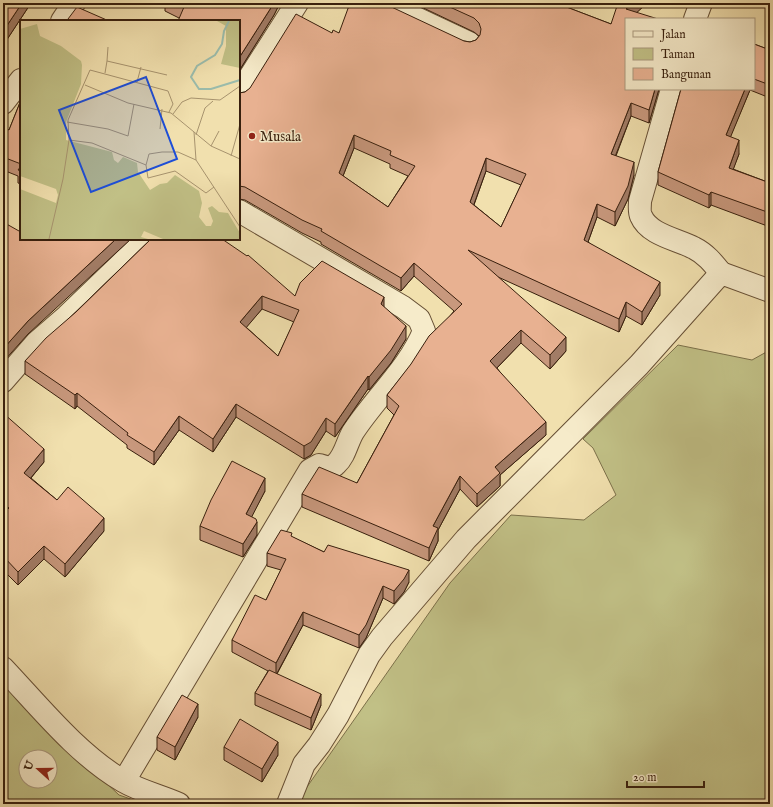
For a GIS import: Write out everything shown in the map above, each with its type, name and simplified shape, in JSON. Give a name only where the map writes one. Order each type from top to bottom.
[{"type":"street","points":[[63,20],[74,3]]},
{"type":"street","points":[[240,92],[297,3]]},
{"type":"street","points":[[384,3],[469,43]]},
{"type":"street","points":[[695,18],[702,3]]},
{"type":"street","points":[[3,103],[14,80]]},
{"type":"street","points":[[672,90],[640,201],[640,215],[646,224],[662,235],[694,248],[709,258],[721,273],[770,291]]},
{"type":"street","points":[[124,781],[310,470],[319,465],[327,467],[335,466],[340,460],[352,433],[370,406],[418,346],[424,331],[419,319],[403,307],[240,212]]},
{"type":"street","points":[[3,381],[37,342],[73,311],[146,240]]},
{"type":"street","points":[[288,804],[304,764],[323,739],[369,655],[382,637],[466,538],[639,365],[721,273]]},
{"type":"street","points":[[3,668],[79,747],[108,771],[124,781],[179,804]]},
{"type":"green space","points":[[678,345],[752,360],[770,350],[770,804],[295,804],[450,583],[511,515],[584,520],[616,495],[593,448],[583,439]]},
{"type":"green space","points":[[3,685],[119,795],[145,804],[3,804]]},
{"type":"building","points":[[3,3],[22,3],[6,27],[3,25]]},
{"type":"building","points":[[176,3],[274,3],[240,56],[240,20],[178,20],[184,7]]},
{"type":"building","points":[[350,3],[383,3],[464,41],[470,42],[476,40],[480,35],[481,29],[479,23],[474,18],[441,3],[556,3],[611,24],[618,3],[633,3],[626,9],[655,18],[625,18],[625,90],[655,90],[649,110],[631,103],[611,154],[634,162],[628,186],[615,212],[597,204],[584,240],[660,282],[642,312],[626,302],[619,319],[468,250],[566,337],[550,355],[521,330],[490,361],[546,422],[495,467],[500,473],[477,494],[460,476],[433,526],[438,528],[429,548],[302,494],[319,467],[357,483],[399,406],[387,395],[411,364],[429,336],[462,304],[414,263],[401,278],[321,231],[322,229],[302,220],[245,187],[240,186],[240,93],[245,92],[250,88],[296,14],[332,33],[333,30],[339,33]],"holes":[[[354,135],[391,151],[390,155],[415,166],[388,207],[339,173]],[[486,158],[526,174],[501,227],[470,202]]]},
{"type":"building","points":[[77,7],[107,20],[68,20]]},
{"type":"building","points":[[755,44],[770,50],[770,85],[755,79]]},
{"type":"building","points":[[681,90],[745,90],[726,135],[739,140],[729,168],[770,183],[770,213],[711,192],[709,195],[658,172]]},
{"type":"building","points":[[20,102],[20,164],[3,157],[3,127],[9,130]]},
{"type":"building","points":[[3,222],[19,231],[20,230],[20,240],[115,240],[28,321],[3,349]]},
{"type":"building","points":[[150,240],[223,240],[247,256],[248,255],[295,296],[300,283],[322,261],[384,297],[381,304],[406,326],[391,350],[369,377],[368,376],[335,424],[326,418],[311,442],[304,446],[236,404],[213,439],[179,416],[154,452],[127,435],[128,433],[77,393],[75,395],[25,361],[46,338],[76,312]],"holes":[[[262,296],[299,310],[278,356],[240,322]]]},
{"type":"building","points":[[3,413],[44,449],[24,473],[57,500],[68,487],[104,518],[65,564],[44,546],[18,572],[3,556],[3,514],[9,508],[3,503]]},
{"type":"building","points":[[232,461],[265,478],[246,514],[256,519],[257,522],[243,544],[200,526],[211,500]]},
{"type":"building","points":[[281,530],[292,533],[291,536],[324,552],[328,545],[409,570],[394,591],[383,586],[366,625],[359,635],[303,612],[276,663],[232,640],[255,595],[266,600],[286,559],[267,553]]},
{"type":"building","points":[[269,670],[321,694],[311,718],[255,693]]},
{"type":"building","points":[[182,695],[198,704],[175,747],[157,737]]},
{"type":"building","points":[[240,719],[278,742],[262,769],[224,747]]},
{"type":"place","name":"Musala","points":[[252,136]]}]
